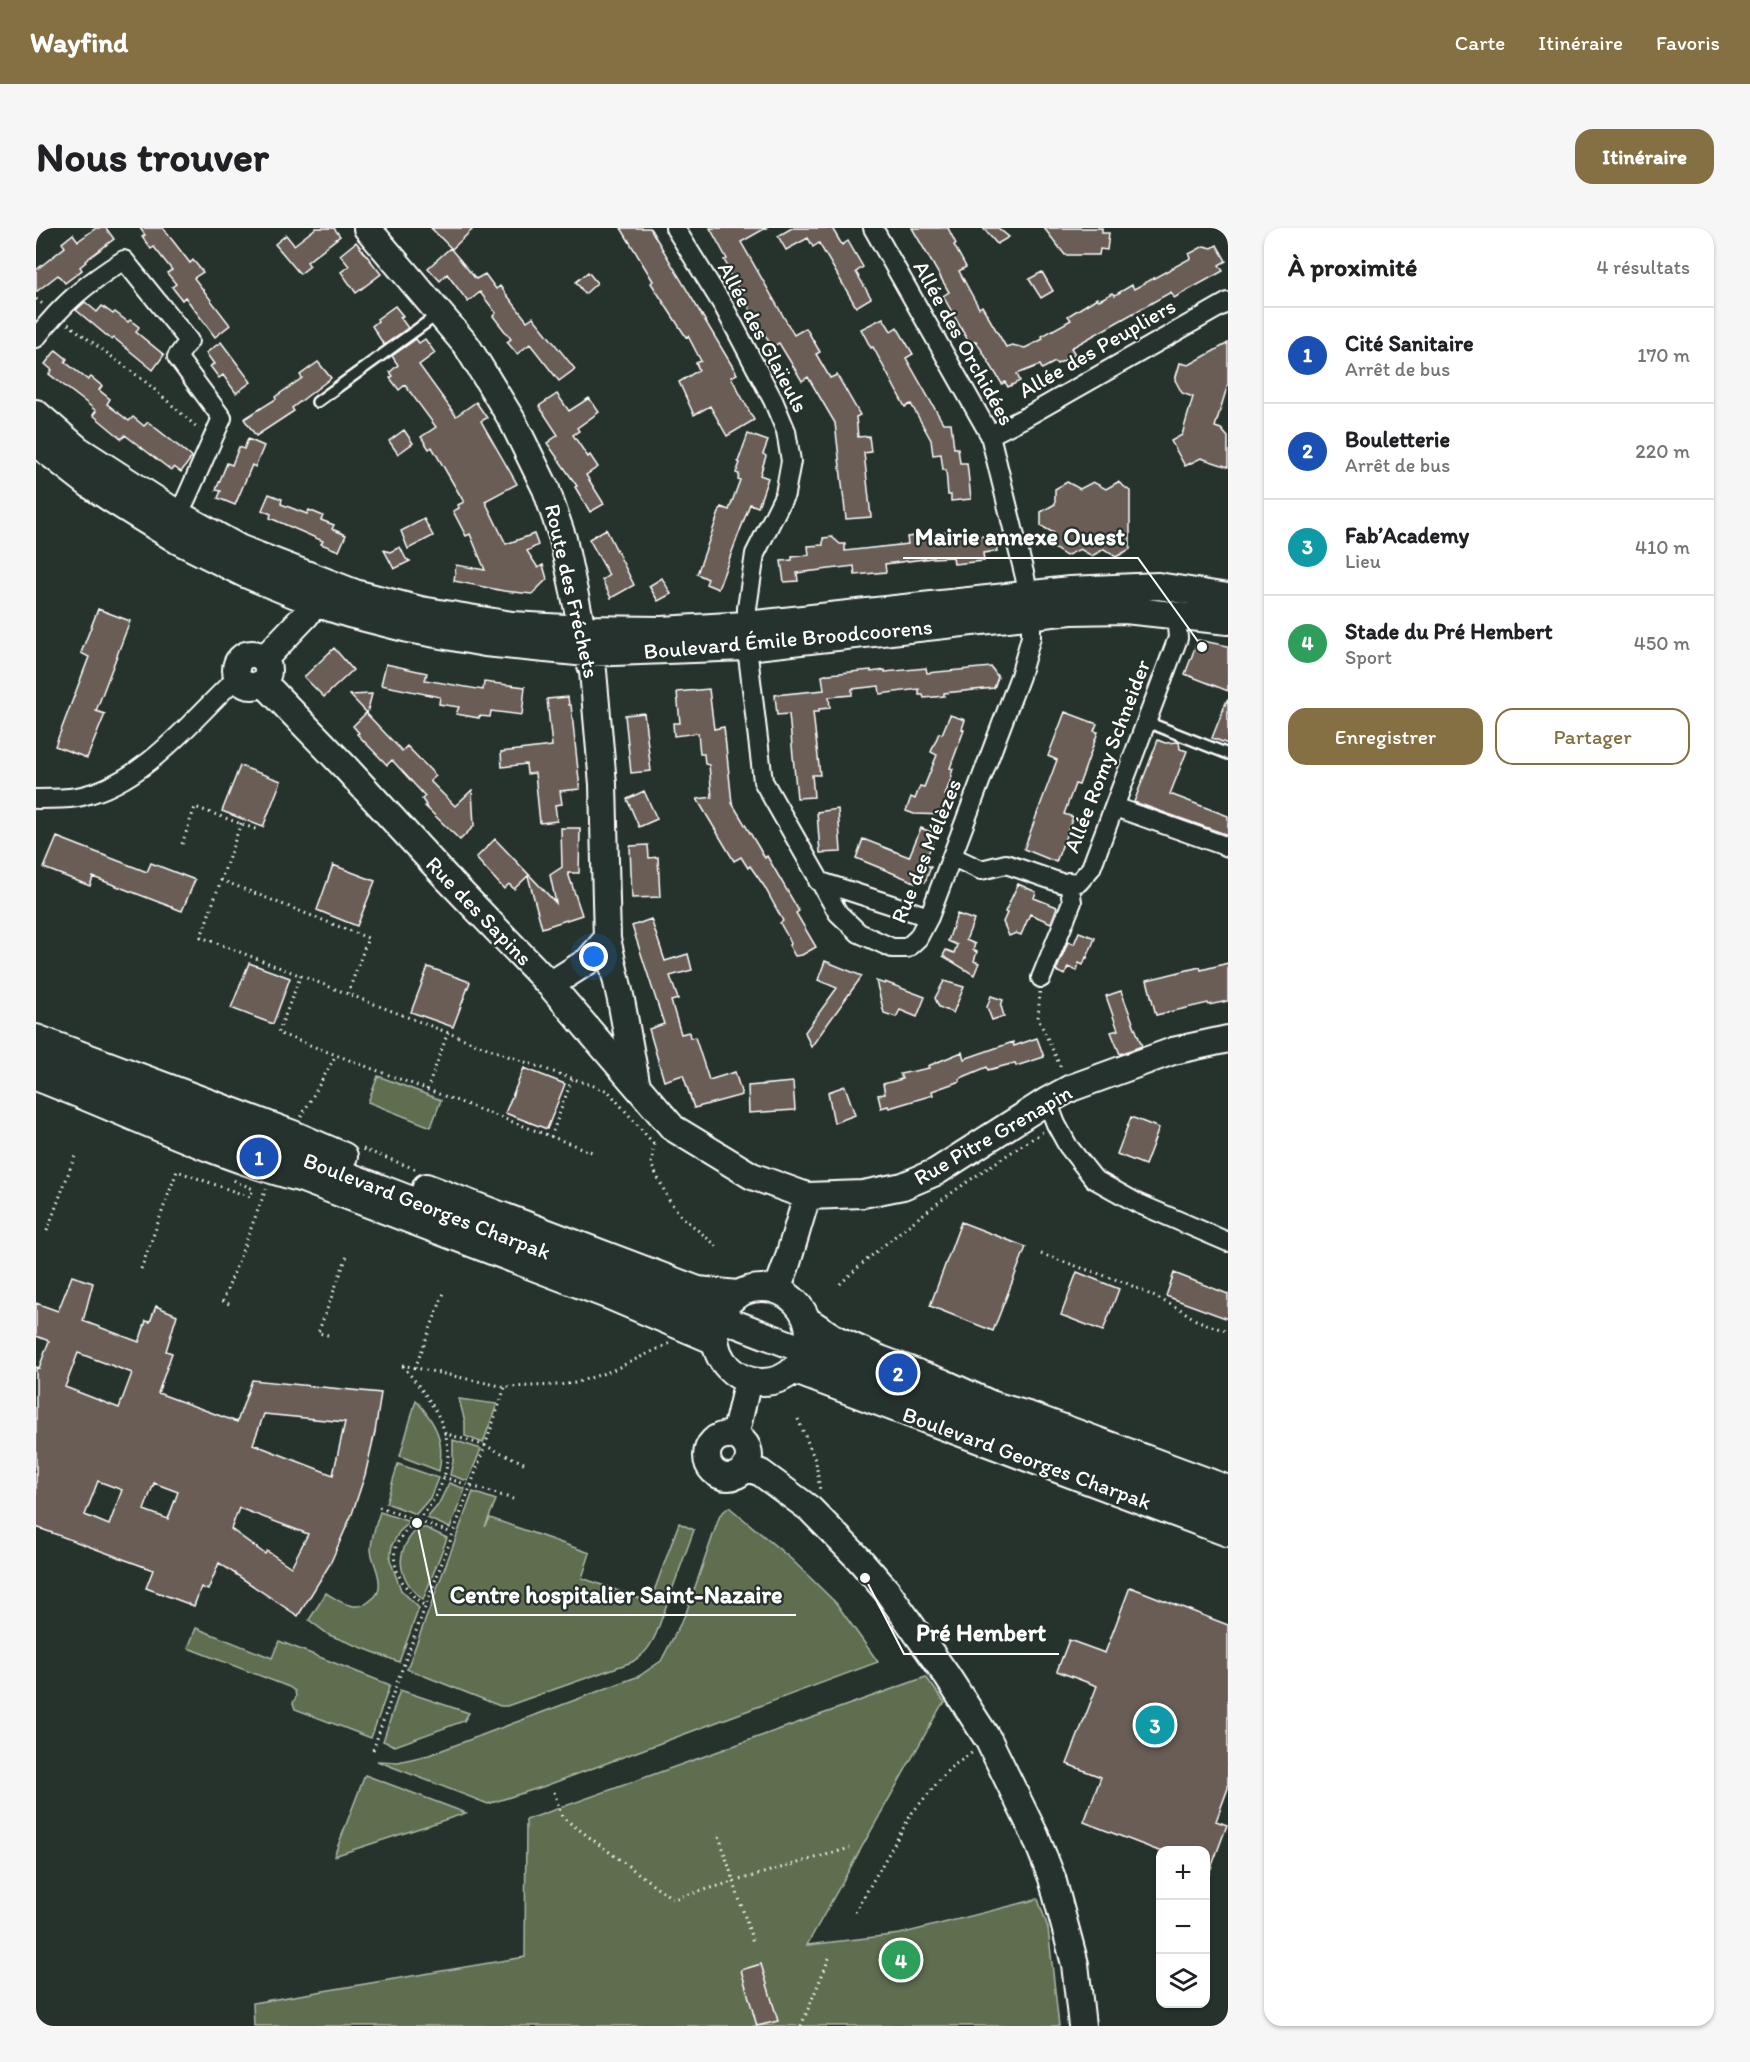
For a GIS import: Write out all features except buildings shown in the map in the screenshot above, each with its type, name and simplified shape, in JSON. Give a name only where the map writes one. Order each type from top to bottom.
[{"type":"street","name":"Route des Fréchets","points":[[367,228],[473,355],[512,420],[546,489],[564,539],[593,671],[603,784],[607,939],[621,1000],[636,1085]]},
{"type":"street","name":"Allée des Glaïeuls","points":[[675,228],[724,307],[786,431],[791,461],[785,494],[755,554],[747,605],[747,636]]},
{"type":"street","name":"Allée des Orchidées","points":[[873,228],[990,435],[1025,577],[1030,612]]},
{"type":"street","points":[[36,338],[55,314],[90,281],[124,260],[189,341],[177,357],[222,418],[178,514]]},
{"type":"street","name":"Allée des Peupliers","points":[[990,435],[1014,424],[1228,302]]},
{"type":"street","points":[[36,413],[79,450],[178,514],[317,592],[305,616],[255,673],[228,686],[155,757],[117,783],[83,796],[36,799]]},
{"type":"street","name":"Boulevard Émile Broodcoorens","points":[[36,442],[90,485],[177,540],[245,574],[317,592],[349,614],[419,631],[485,643],[585,641],[629,653],[978,600],[1030,612]]},
{"type":"street","name":"Boulevard Émile Broodcoorens","points":[[747,636],[1030,612],[1125,610],[1228,597]]},
{"type":"street","name":"Boulevard Émile Broodcoorens","points":[[1178,602],[1228,621]]},
{"type":"street","name":"Allée Romy Schneider","points":[[953,857],[981,870],[1006,864],[1061,883],[1079,882],[1091,868],[1178,638],[1178,602]]},
{"type":"street","name":"Rue des Mélèzes","points":[[747,636],[763,781],[837,913],[859,933],[892,948],[907,948],[918,938],[929,917],[1020,676],[1031,637],[1030,612]]},
{"type":"street","name":"Rue des Sapins","points":[[255,673],[550,985],[673,1128],[687,1138]]},
{"type":"street","points":[[1115,807],[1228,847]]},
{"type":"street","points":[[818,881],[929,917]]},
{"type":"street","points":[[1041,978],[1072,902],[1069,882]]},
{"type":"street","points":[[550,985],[588,961],[607,939]]},
{"type":"street","points":[[606,1050],[627,1035]]},
{"type":"street","name":"Boulevard Georges Charpak","points":[[36,1038],[698,1290],[737,1294],[763,1287],[777,1290],[790,1297],[800,1307],[807,1320],[836,1339],[880,1359],[944,1383],[993,1405],[1031,1416],[1228,1489]]},
{"type":"street","name":"Rue Pitre Grenapin","points":[[687,1138],[752,1176],[807,1196],[863,1194],[903,1186],[936,1172],[1051,1113],[1071,1088],[1173,1051],[1228,1039]]},
{"type":"street","name":"Boulevard Georges Charpak","points":[[36,1058],[716,1329]]},
{"type":"street","name":"Boulevard Georges Charpak","points":[[36,1077],[188,1139],[278,1173],[303,1179],[607,1294],[805,1359],[1228,1533]]},
{"type":"street","points":[[1051,1113],[1068,1146],[1094,1179],[1137,1203],[1228,1242]]},
{"type":"street","points":[[777,1290],[807,1196]]},
{"type":"street","points":[[737,1294],[725,1304],[716,1329],[719,1354],[736,1374],[748,1380],[764,1382],[779,1378],[805,1359],[809,1334],[807,1320]]},
{"type":"street","points":[[805,1359],[1228,1512]]},
{"type":"street","points":[[735,1436],[748,1380]]},
{"type":"street","points":[[721,1436],[735,1436],[741,1438],[748,1449],[749,1461],[746,1467],[742,1472],[729,1477],[716,1473],[709,1463],[708,1451],[715,1439],[721,1436]]},
{"type":"street","points":[[746,1467],[816,1503],[887,1591],[947,1676],[989,1741],[1035,1835],[1052,1878],[1075,1964],[1082,2026]]},
{"type":"lane","points":[[317,402],[439,313]]},
{"type":"lane","points":[[1147,722],[1228,754]]},
{"type":"path","points":[[36,299],[147,383],[212,441]]},
{"type":"path","points":[[182,844],[195,807],[258,830]]},
{"type":"path","points":[[241,823],[201,937],[608,1091],[654,1144],[651,1164],[669,1200],[681,1216],[719,1248]]},
{"type":"path","points":[[220,880],[368,938],[348,993]]},
{"type":"path","points":[[301,975],[278,1033],[591,1152]]},
{"type":"path","points":[[1041,978],[1038,1018],[1071,1088]]},
{"type":"path","points":[[427,1089],[448,1032]]},
{"type":"path","points":[[297,1124],[336,1055]]},
{"type":"path","points":[[551,1137],[573,1078]]},
{"type":"path","points":[[840,1284],[879,1247],[990,1165],[1051,1113]]},
{"type":"path","points":[[654,1144],[687,1138]]},
{"type":"path","points":[[363,1149],[418,1170]]},
{"type":"path","points":[[47,1231],[76,1153]]},
{"type":"path","points":[[141,1269],[179,1164]]},
{"type":"path","points":[[177,1171],[250,1197],[253,1189],[222,1175]]},
{"type":"path","points":[[229,1304],[223,1302],[265,1190]]},
{"type":"path","points":[[1041,1254],[1126,1283],[1180,1309],[1196,1320],[1228,1332]]},
{"type":"path","points":[[328,1335],[318,1333],[347,1256]]},
{"type":"path","points":[[414,1368],[444,1293]]},
{"type":"path","points":[[425,1606],[413,1598],[405,1587],[397,1571],[394,1554],[399,1540],[434,1500],[443,1477],[448,1450],[436,1411],[402,1365],[506,1387],[575,1383],[632,1363],[676,1340]]},
{"type":"path","points":[[373,1749],[506,1387]]},
{"type":"path","points":[[798,1419],[816,1462],[816,1503]]},
{"type":"path","points":[[444,1433],[486,1446],[526,1464]]},
{"type":"path","points":[[443,1477],[513,1499]]},
{"type":"path","points":[[379,1508],[452,1533]]},
{"type":"path","points":[[855,1912],[912,1813],[950,1768],[989,1741]]},
{"type":"path","points":[[554,1792],[562,1817],[673,1899],[850,1848]]},
{"type":"path","points":[[719,1836],[753,1942]]},
{"type":"path","points":[[801,2026],[830,1956]]},
{"type":"green space","points":[[378,1076],[441,1100],[431,1127],[368,1102]]},
{"type":"green space","points":[[459,1399],[497,1404],[483,1443],[465,1436],[465,1422]]},
{"type":"green space","points":[[416,1400],[434,1425],[440,1441],[439,1471],[400,1456]]},
{"type":"green space","points":[[453,1440],[481,1449],[468,1481],[450,1475]]},
{"type":"green space","points":[[398,1464],[438,1478],[430,1498],[416,1514],[386,1503]]},
{"type":"green space","points":[[449,1483],[465,1489],[450,1528],[427,1518],[438,1505]]},
{"type":"green space","points":[[473,1492],[496,1500],[485,1527],[490,1518],[590,1553],[582,1578],[650,1602],[679,1523],[694,1530],[656,1634],[644,1653],[632,1662],[507,1706],[500,1706],[407,1669]]},
{"type":"green space","points":[[729,1507],[791,1559],[836,1603],[878,1662],[545,1786],[488,1804],[377,1761],[398,1762],[429,1755],[639,1676],[661,1661],[686,1613],[720,1515]]},
{"type":"green space","points":[[380,1512],[410,1522],[399,1532],[392,1545],[390,1560],[401,1590],[419,1608],[399,1662],[329,1635],[309,1620],[326,1593],[343,1603],[355,1606],[361,1606],[376,1595],[379,1582],[371,1545]]},
{"type":"green space","points":[[418,1528],[426,1528],[447,1538],[423,1600],[408,1583],[401,1565],[405,1547]]},
{"type":"green space","points":[[196,1628],[272,1658],[279,1641],[390,1685],[371,1738],[295,1709],[293,1703],[296,1697],[295,1691],[289,1687],[188,1648]]},
{"type":"green space","points":[[926,1677],[945,1703],[941,1706],[807,1945],[900,1934],[1038,1899],[1048,1928],[1059,2026],[254,2026],[253,2003],[525,1957],[526,1820]]},
{"type":"green space","points":[[400,1690],[469,1713],[464,1721],[395,1746],[383,1741]]},
{"type":"green space","points":[[365,1775],[466,1813],[334,1856]]},
{"type":"place","name":"Mairie annexe Ouest","points":[[1202,647]]},
{"type":"place","name":"Cité Sanitaire","points":[[259,1157]]},
{"type":"place","name":"Bouletterie","points":[[898,1373]]},
{"type":"place","name":"Centre hospitalier Saint-Nazaire","points":[[417,1523]]},
{"type":"place","name":"Pré Hembert","points":[[865,1578]]},
{"type":"place","name":"Fab’Academy","points":[[1155,1725]]},
{"type":"place","name":"Stade du Pré Hembert","points":[[901,1960]]}]
